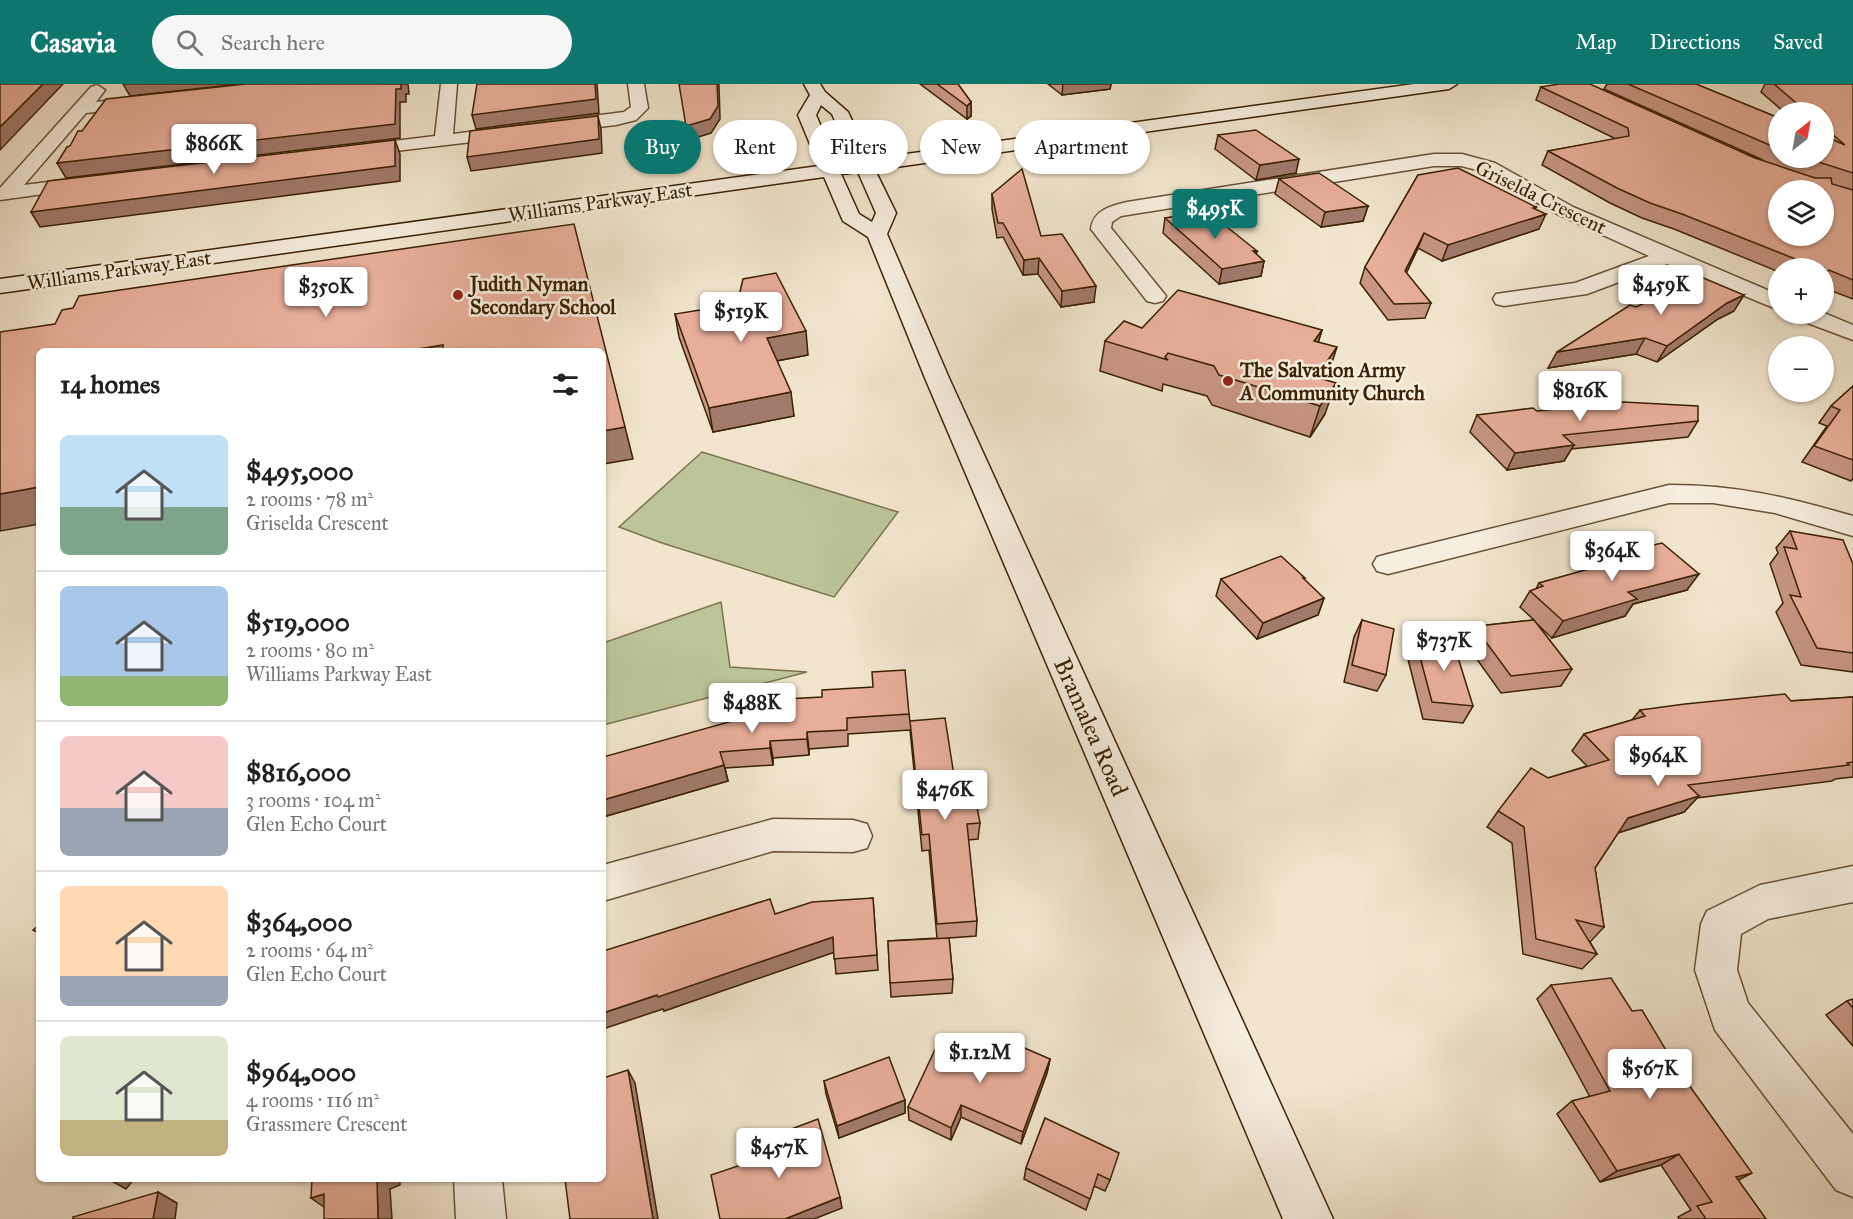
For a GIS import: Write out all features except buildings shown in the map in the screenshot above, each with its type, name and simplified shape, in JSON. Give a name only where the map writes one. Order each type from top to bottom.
[{"type":"main road","points":[[3,193],[83,108],[102,84]]},
{"type":"main road","points":[[444,140],[449,84]]},
{"type":"main road","points":[[338,153],[616,120],[630,116],[640,108],[636,84]]},
{"type":"main road","name":"Williams Parkway East","points":[[908,151],[1356,84]]},
{"type":"main road","name":"Williams Parkway East","points":[[908,152],[1449,84]]},
{"type":"main road","points":[[810,120],[807,114],[815,90],[839,112],[843,120]]},
{"type":"main road","points":[[83,108],[165,99]]},
{"type":"main road","name":"Griselda Crescent","points":[[1155,296],[1101,229],[1104,218],[1118,211],[1139,206],[1434,160],[1462,160],[1488,167],[1566,211],[1768,298]]},
{"type":"main road","name":"Williams Parkway East","points":[[0,269],[809,165]]},
{"type":"main road","name":"Williams Parkway East","points":[[0,286],[809,166]]},
{"type":"main road","points":[[832,174],[850,217],[876,234],[886,213],[868,174]]},
{"type":"main road","points":[[3,193],[101,181]]},
{"type":"main road","name":"Bramalea Road","points":[[876,234],[937,378],[1308,1219]]},
{"type":"main road","points":[[1504,299],[1579,289],[1668,257]]},
{"type":"main road","points":[[1831,324],[1853,333]]},
{"type":"main road","points":[[1388,564],[1669,494],[1713,494],[1778,504],[1853,526]]},
{"type":"main road","points":[[606,882],[773,835],[852,836]]},
{"type":"main road","points":[[1853,884],[1760,903],[1722,924],[1716,970],[1730,1015],[1853,1173]]},
{"type":"main road","points":[[478,1182],[481,1219]]},
{"type":"green space","points":[[702,452],[898,512],[834,597],[662,543],[619,527]]},
{"type":"green space","points":[[721,602],[730,667],[807,672],[606,724],[606,642]]},
{"type":"place","name":"Judith Nyman Secondary School","points":[[458,295]]},
{"type":"place","name":"The Salvation Army A Community Church","points":[[1228,381]]}]
